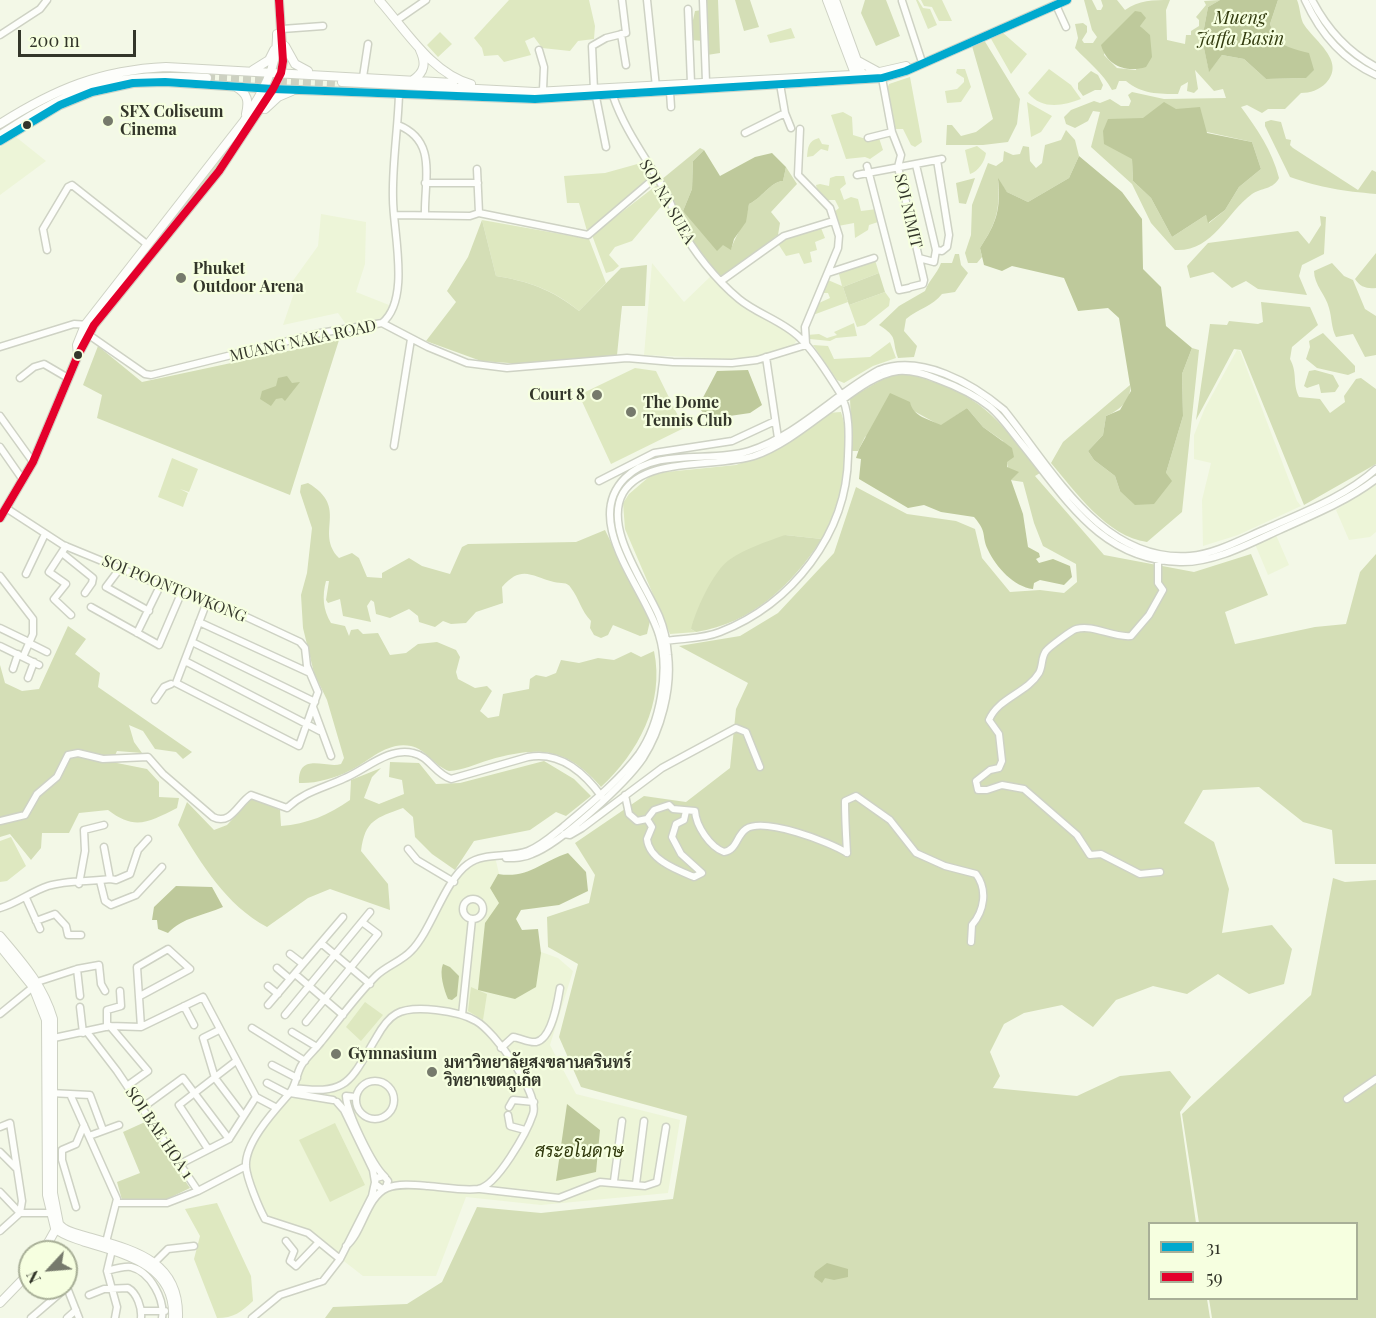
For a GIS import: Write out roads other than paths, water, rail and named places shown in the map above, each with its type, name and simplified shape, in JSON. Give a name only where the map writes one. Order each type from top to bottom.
[{"type":"main road","points":[[254,116],[280,42],[282,29],[278,0]]},
{"type":"main road","points":[[0,518],[33,462],[78,355],[94,326],[206,188],[273,89],[281,73],[278,0]]},
{"type":"main road","points":[[379,0],[419,48],[458,81],[471,84]]},
{"type":"main road","points":[[827,0],[849,56],[860,77]]},
{"type":"main road","points":[[835,0],[858,61],[860,77]]},
{"type":"main road","points":[[881,76],[1055,2],[1067,0]]},
{"type":"main road","points":[[595,93],[613,96],[881,76],[906,71],[1055,2]]},
{"type":"main road","points":[[252,71],[269,60],[280,42]]},
{"type":"main road","points":[[280,42],[295,64],[316,74]]},
{"type":"main road","points":[[413,80],[420,75],[424,66],[419,48]]},
{"type":"main road","points":[[831,76],[841,71],[849,56]]},
{"type":"main road","points":[[858,61],[881,76]]},
{"type":"main road","points":[[0,124],[75,84],[128,69],[166,67],[209,76],[222,85],[237,87],[248,100],[244,121]]},
{"type":"main road","points":[[0,141],[44,114],[92,92],[133,83],[252,71],[471,84],[548,93]]},
{"type":"main road","points":[[0,130],[43,104],[80,86],[103,79],[127,74],[209,76]]},
{"type":"main road","points":[[326,75],[320,76],[318,82],[321,89],[327,90]]},
{"type":"main road","points":[[0,135],[53,102],[94,86],[147,76],[209,76]]},
{"type":"main road","points":[[222,85],[399,94],[595,93],[706,82],[831,76],[860,77]]},
{"type":"main road","points":[[342,84],[548,93]]},
{"type":"main road","points":[[78,355],[77,345],[85,325],[244,121],[278,97],[302,89]]},
{"type":"main road","points":[[0,936],[35,984],[51,1039],[47,1195],[51,1213],[59,1228],[151,1266],[166,1286],[175,1316]]},
{"type":"main road","points":[[0,946],[35,984]]},
{"type":"main road","points":[[50,1093],[53,1193],[59,1228],[51,1240]]},
{"type":"main road","points":[[59,1228],[106,1242],[155,1262],[173,1287],[175,1316]]},
{"type":"main road","points":[[0,1303],[18,1284]]},
{"type":"street","points":[[0,35],[40,9],[47,0]]},
{"type":"street","points":[[397,20],[426,0]]},
{"type":"street","points":[[606,147],[595,93],[592,46],[606,38],[627,31],[622,0]]},
{"type":"street","points":[[647,0],[656,87]]},
{"type":"street","points":[[703,0],[706,82]]},
{"type":"street","points":[[1305,0],[1322,30],[1340,52],[1359,67],[1376,75]]},
{"type":"street","points":[[1312,0],[1337,38],[1355,55],[1376,67]]},
{"type":"street","points":[[902,1],[921,59]]},
{"type":"street","points":[[1055,2],[1066,27]]},
{"type":"street","points":[[688,9],[691,83]]},
{"type":"street","points":[[282,29],[323,26]]},
{"type":"street","points":[[621,34],[626,65]]},
{"type":"street","points":[[363,77],[368,44]]},
{"type":"street","points":[[539,50],[548,93]]},
{"type":"street","name":"SOI NIMIT","points":[[868,169],[899,290],[910,288],[924,282],[898,167],[901,155],[892,132],[881,76]]},
{"type":"street","points":[[780,84],[785,113],[791,128]]},
{"type":"street","points":[[670,92],[671,107]]},
{"type":"street","points":[[382,323],[390,317],[399,280],[393,201],[399,94]]},
{"type":"street","name":"SOI NA SUEA","points":[[613,96],[640,154],[656,177],[679,225],[696,251],[739,300],[800,337],[841,397]]},
{"type":"street","points":[[745,133],[785,113]]},
{"type":"street","points":[[398,125],[420,139],[427,156],[425,215]]},
{"type":"street","points":[[800,129],[798,175],[830,208],[839,236],[838,248],[805,327],[806,345]]},
{"type":"street","points":[[868,138],[892,132]]},
{"type":"street","points":[[857,175],[868,169],[916,165],[939,159],[949,235],[947,247],[942,251],[936,250]]},
{"type":"street","points":[[916,165],[936,250],[934,262],[919,258]]},
{"type":"street","points":[[477,169],[479,213]]},
{"type":"street","points":[[395,215],[470,216],[479,213],[588,235],[656,177]]},
{"type":"street","points":[[425,183],[478,183]]},
{"type":"street","points":[[47,250],[43,229],[68,187],[72,185],[148,245]]},
{"type":"street","points":[[721,281],[784,237],[833,221]]},
{"type":"street","points":[[828,273],[874,258]]},
{"type":"street","name":"MUANG NAKA ROAD","points":[[89,335],[145,374],[151,375],[320,333],[382,323],[411,339],[467,363],[507,368],[627,358],[732,363],[766,357],[806,345]]},
{"type":"street","points":[[0,347],[74,324],[94,326]]},
{"type":"street","points":[[394,446],[411,339]]},
{"type":"street","points":[[766,357],[778,438]]},
{"type":"street","points":[[20,378],[34,367],[44,364],[68,378]]},
{"type":"street","points":[[495,857],[515,858],[530,855],[564,834],[642,759],[660,721],[669,667],[661,620],[610,528],[610,504],[616,490],[634,471],[664,459],[727,456],[751,450],[778,438],[891,365],[909,364],[949,377],[979,392],[1004,410],[1069,494],[1097,522],[1127,543],[1159,554],[1192,556],[1214,553]]},
{"type":"street","points":[[861,384],[896,371],[910,371],[951,384],[978,399],[1000,417],[1092,529],[1130,551],[1158,560],[1199,561],[1324,510],[1376,479]]},
{"type":"street","points":[[340,1260],[308,1233],[265,1219],[246,1166],[254,1142],[275,1107],[290,1092],[305,1061],[378,974],[412,951],[454,882],[469,863],[528,851],[537,846],[602,796],[639,753],[647,739],[655,716],[664,664],[659,635],[653,618],[620,544],[616,519],[617,506],[622,495],[637,478],[668,467],[725,463],[757,455],[776,446],[841,397]]},
{"type":"street","points":[[666,641],[715,634],[750,618],[787,590],[817,555],[838,514],[847,484],[848,423],[841,397]]},
{"type":"street","points":[[0,416],[33,462]]},
{"type":"street","points":[[599,481],[654,453],[732,441],[775,420]]},
{"type":"street","points":[[0,447],[23,480]]},
{"type":"street","points":[[1223,550],[1302,513],[1359,482],[1376,469]]},
{"type":"street","points":[[1359,482],[1365,487]]},
{"type":"street","name":"SOI POONTOWKONG","points":[[6,508],[66,546],[161,584],[183,589],[208,599],[300,642],[305,648],[310,674],[318,689],[314,704]]},
{"type":"street","points":[[1092,529],[1097,522]]},
{"type":"street","points":[[26,574],[45,534]]},
{"type":"street","points":[[66,546],[49,572],[66,584],[54,599],[71,615]]},
{"type":"street","points":[[62,553],[93,578],[85,593]]},
{"type":"street","points":[[1158,560],[1158,583],[1163,590],[1149,615],[1131,636],[1122,637],[1089,628],[1070,631],[1046,650],[1040,672],[993,709],[989,720],[999,734],[1002,761],[999,768],[990,770],[976,781],[978,790],[987,790],[1002,785],[1024,789],[1077,835],[1090,855],[1101,855],[1140,874],[1160,872]]},
{"type":"street","points":[[121,567],[106,587],[149,611]]},
{"type":"street","points":[[0,576],[33,619],[33,634],[13,669]]},
{"type":"street","points":[[137,633],[161,584]]},
{"type":"street","points":[[91,607],[159,645],[183,589]]},
{"type":"street","points":[[208,599],[176,682],[299,746],[314,704]]},
{"type":"street","points":[[199,622],[310,674]]},
{"type":"street","points":[[0,628],[47,652]]},
{"type":"street","points":[[192,642],[314,704]]},
{"type":"street","points":[[0,646],[37,664],[28,678]]},
{"type":"street","points":[[185,661],[320,731]]},
{"type":"street","points":[[155,700],[165,686],[171,684]]},
{"type":"street","points":[[314,704],[320,731],[331,756]]},
{"type":"street","points":[[564,834],[570,835],[582,828],[662,768],[736,728],[746,732],[760,767]]},
{"type":"street","points":[[0,821],[25,815],[37,794],[57,777],[68,755],[78,753],[103,759],[148,757],[163,774],[213,817],[220,820],[228,818],[251,795],[287,808],[306,793],[345,778],[373,761],[406,752],[422,756],[440,775],[450,778],[528,757],[539,755],[554,757],[573,766],[602,796]]},
{"type":"street","points":[[625,795],[629,814],[637,821],[647,819],[654,810],[669,805],[673,809],[695,811],[699,828],[715,847],[724,852],[733,848],[744,831],[750,827],[770,826],[802,834],[847,853],[844,834],[848,819],[845,801],[856,796],[890,820],[916,853],[945,866],[976,874],[981,884],[983,905],[979,917],[972,925],[971,942]]},
{"type":"street","points":[[647,819],[652,826],[647,839],[651,851],[672,868],[694,877],[702,873],[681,854],[672,837],[676,824],[684,820],[686,811]]},
{"type":"street","points":[[79,884],[85,848],[84,830],[104,825]]},
{"type":"street","points":[[0,908],[26,898],[32,892],[53,885],[116,880],[130,874],[138,850],[148,839]]},
{"type":"street","points":[[104,847],[110,879]]},
{"type":"street","points":[[408,849],[417,860],[454,882]]},
{"type":"street","points":[[100,881],[105,902],[111,905],[136,895],[162,867]]},
{"type":"street","points":[[26,898],[40,929]]},
{"type":"street","points":[[285,1015],[370,912]]},
{"type":"street","points":[[36,921],[55,914],[67,927],[68,935],[81,935]]},
{"type":"street","points":[[268,1005],[343,917]]},
{"type":"street","points":[[462,1015],[472,919]]},
{"type":"street","points":[[306,1022],[378,934],[362,921]]},
{"type":"street","points":[[321,943],[370,984]]},
{"type":"street","points":[[140,996],[190,969],[168,949],[137,967],[141,1027]]},
{"type":"street","points":[[290,954],[303,964]]},
{"type":"street","points":[[0,1014],[35,984],[77,969],[99,965],[101,984],[105,991]]},
{"type":"street","points":[[277,968],[309,986],[343,1015]]},
{"type":"street","points":[[77,969],[80,996]]},
{"type":"street","points":[[268,986],[278,994]]},
{"type":"street","points":[[501,1048],[513,1037],[533,1042],[544,1036],[557,1010],[560,988]]},
{"type":"street","points":[[120,991],[121,1006],[107,1010],[109,1027],[148,1071],[128,1086]]},
{"type":"street","points":[[51,1039],[109,1027],[141,1027],[202,997],[256,1097],[275,1107]]},
{"type":"street","points":[[184,1006],[194,1025]]},
{"type":"street","points":[[80,1007],[85,1032]]},
{"type":"street","points":[[252,1318],[280,1294],[324,1281],[340,1260],[372,1196],[375,1183],[373,1170],[344,1110],[335,1101],[332,1093],[352,1075],[383,1026],[396,1014],[415,1008],[462,1015],[482,1026],[526,1083],[534,1102],[533,1113],[496,1178],[480,1189]]},
{"type":"street","points":[[252,1028],[305,1061]]},
{"type":"street","points":[[219,1030],[203,1038],[215,1078],[243,1115]]},
{"type":"street","name":"SOI BAE HOA 1","points":[[85,1032],[128,1086],[198,1191],[246,1166]]},
{"type":"street","points":[[292,1032],[317,1047]]},
{"type":"street","points":[[208,1149],[179,1105],[236,1061]]},
{"type":"street","points":[[272,1065],[297,1078]]},
{"type":"street","points":[[142,1108],[183,1078],[229,1139]]},
{"type":"street","points":[[1347,1099],[1376,1079]]},
{"type":"street","points":[[376,1081],[390,1088],[394,1103],[387,1115],[373,1119],[359,1111],[356,1097],[364,1084],[376,1081]]},
{"type":"street","points":[[267,1083],[290,1092],[335,1101],[344,1100],[346,1096]]},
{"type":"street","points":[[290,1092],[343,1090],[348,1109],[376,1166],[386,1177],[388,1184],[376,1198],[346,1246]]},
{"type":"street","points":[[50,1093],[90,1095],[103,1130]]},
{"type":"street","points":[[70,1094],[117,1203],[106,1242]]},
{"type":"street","points":[[346,1096],[356,1097]]},
{"type":"street","points":[[180,1164],[229,1139],[256,1097]]},
{"type":"street","points":[[509,1107],[513,1100],[534,1102]]},
{"type":"street","points":[[508,1115],[510,1126],[525,1130]]},
{"type":"street","points":[[615,1181],[622,1121]]},
{"type":"street","points":[[636,1184],[645,1121]]},
{"type":"street","points":[[0,1127],[10,1124],[22,1201],[20,1213],[0,1231]]},
{"type":"street","points":[[76,1207],[62,1160],[62,1150],[76,1144],[84,1124]]},
{"type":"street","points":[[89,1136],[119,1125]]},
{"type":"street","points":[[375,1183],[380,1189],[416,1185],[480,1189],[559,1198],[600,1182],[615,1181],[645,1186],[657,1182],[666,1127]]},
{"type":"street","points":[[0,1152],[16,1168]]},
{"type":"street","points":[[375,1183],[380,1176],[386,1177]]},
{"type":"street","points":[[496,1178],[498,1186],[506,1192]]},
{"type":"street","points":[[117,1203],[167,1203],[198,1191]]},
{"type":"street","points":[[0,1192],[20,1213],[51,1213]]},
{"type":"street","points":[[286,1241],[294,1251],[290,1261],[296,1266],[319,1242]]},
{"type":"street","points":[[155,1262],[168,1249],[194,1246]]},
{"type":"street","points":[[112,1250],[107,1271],[117,1307],[116,1318]]},
{"type":"street","points":[[107,1271],[130,1267],[146,1276],[158,1293],[163,1315]]},
{"type":"street","points":[[89,1295],[111,1288],[132,1290],[141,1315],[175,1316]]},
{"type":"street","points":[[31,1318],[51,1300]]},
{"type":"street","points":[[72,1300],[80,1318]]},
{"type":"street","points":[[67,1318],[76,1310]]},
{"type":"water","name":"Mueng Jaffa Basin","points":[[1220,0],[1278,0],[1270,24],[1276,37],[1294,49],[1309,53],[1314,70],[1306,78],[1266,79],[1244,59],[1222,55],[1209,72],[1202,39],[1208,7]]},
{"type":"water","points":[[1135,11],[1141,12],[1146,18],[1140,26],[1150,35],[1152,57],[1146,67],[1131,69],[1113,63],[1101,45]]},
{"type":"water","points":[[1164,102],[1176,109],[1200,107],[1207,133],[1252,142],[1261,169],[1239,187],[1225,210],[1208,223],[1206,215],[1172,237],[1151,198],[1133,181],[1132,159],[1104,144],[1103,131],[1108,119],[1143,118]]},
{"type":"water","points":[[704,150],[720,176],[755,157],[772,153],[786,167],[783,181],[774,184],[749,204],[746,222],[734,239],[731,250],[723,245],[717,251],[683,211],[692,189],[693,161]]},
{"type":"water","points":[[1079,156],[1122,192],[1142,219],[1143,269],[1161,287],[1166,326],[1192,348],[1182,374],[1183,416],[1166,473],[1172,481],[1154,504],[1135,505],[1120,491],[1115,476],[1094,460],[1088,451],[1103,435],[1106,416],[1120,410],[1131,391],[1119,318],[1108,308],[1078,311],[1064,278],[1012,266],[1002,271],[984,265],[980,248],[996,215],[999,199],[998,178],[1007,192],[1028,202],[1069,178]]},
{"type":"water","points":[[748,370],[762,405],[750,413],[709,419],[698,407],[717,371]]},
{"type":"water","points":[[287,376],[292,383],[300,382],[285,401],[282,398],[276,399],[271,406],[260,399],[262,391],[276,386],[278,378]]},
{"type":"water","points":[[890,393],[910,402],[918,414],[941,425],[967,408],[983,427],[1012,448],[1014,457],[1007,462],[1007,467],[1019,472],[1011,480],[1023,514],[1028,547],[1039,553],[1040,557],[1036,559],[1039,563],[1053,559],[1070,566],[1072,577],[1064,585],[1040,580],[1034,583],[1033,589],[1019,584],[1006,575],[996,563],[988,550],[983,531],[974,517],[941,512],[924,505],[908,508],[859,479],[861,459],[856,458],[859,449]]},
{"type":"water","points":[[568,853],[586,872],[588,891],[559,905],[521,910],[516,919],[522,930],[538,929],[541,953],[536,987],[515,999],[478,990],[485,923],[499,903],[490,888],[498,874],[527,872]]},
{"type":"water","points":[[176,886],[212,887],[223,907],[180,923],[168,933],[158,929],[157,920],[152,920],[154,907]]},
{"type":"water","points":[[443,964],[459,976],[457,996],[452,1000],[448,999],[444,986]]},
{"type":"water","name":"สระอโนดาษ","points":[[567,1104],[600,1130],[596,1172],[556,1181]]},
{"type":"water","points":[[827,1263],[848,1269],[848,1277],[834,1280],[825,1278],[822,1283],[814,1277],[815,1272]]},
{"type":"tunnel","points":[[207,78],[342,85]]},
{"type":"place","name":"SFX Coliseum Cinema","points":[[108,121]]},
{"type":"place","name":"Phuket Outdoor Arena","points":[[181,278]]},
{"type":"place","name":"Court 8","points":[[597,395]]},
{"type":"place","name":"The Dome Tennis Club","points":[[631,412]]},
{"type":"place","name":"Gymnasium","points":[[336,1054]]},
{"type":"place","name":"มหาวิทยาลัยสงขลานครินทร์ วิทยาเขตภูเก็ต","points":[[432,1072]]}]
